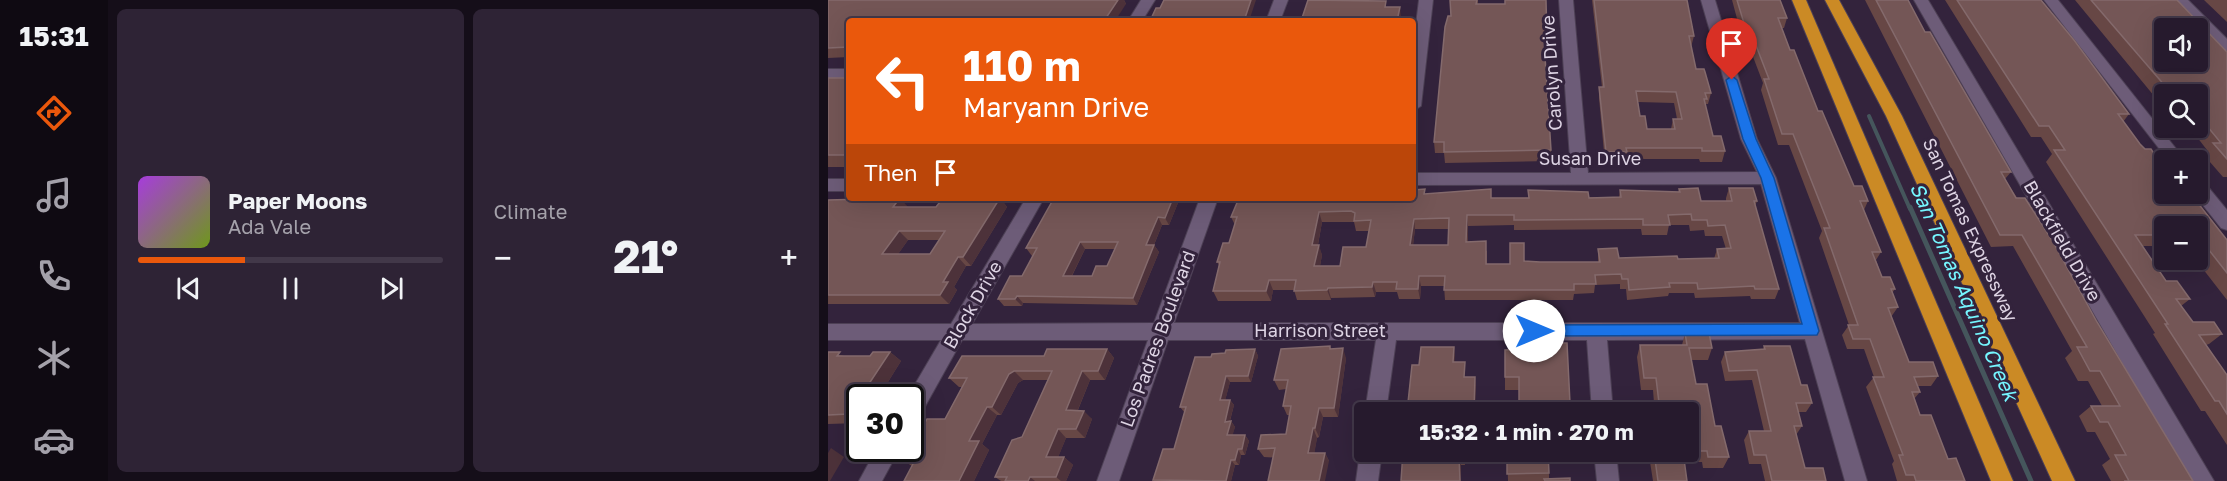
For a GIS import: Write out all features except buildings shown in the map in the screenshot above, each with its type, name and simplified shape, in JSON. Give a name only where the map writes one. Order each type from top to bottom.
[{"type":"highway","points":[[1799,0],[2002,481]]},
{"type":"highway","name":"San Tomas Expressway","points":[[1832,0],[1894,116],[2064,481]]},
{"type":"street","points":[[1138,18],[1148,0]]},
{"type":"street","points":[[1274,18],[1281,0]]},
{"type":"street","points":[[1416,82],[1426,0]]},
{"type":"street","name":"Carolyn Drive","points":[[1566,0],[1580,178]]},
{"type":"street","points":[[1708,0],[1749,139],[1768,178],[1856,481]]},
{"type":"street","name":"Blackfield Drive","points":[[1921,0],[2203,481]]},
{"type":"street","points":[[2051,0],[2169,150]]},
{"type":"street","points":[[2181,0],[2227,47]]},
{"type":"street","points":[[828,74],[846,74]]},
{"type":"street","name":"Susan Drive","points":[[1416,179],[1768,178]]},
{"type":"street","points":[[828,185],[846,185]]},
{"type":"street","points":[[2208,199],[2227,224]]},
{"type":"street","name":"Block Drive","points":[[924,388],[1033,201]]},
{"type":"street","name":"Los Padres Boulevard","points":[[1108,481],[1208,201]]},
{"type":"street","points":[[1377,402],[1387,331]]},
{"type":"street","points":[[1596,331],[1601,402]]},
{"type":"street","name":"Harrison Street","points":[[828,332],[1811,331]]},
{"type":"street","points":[[870,481],[881,462]]},
{"type":"street","points":[[1367,481],[1370,462]]},
{"type":"street","points":[[1606,462],[1608,481]]},
{"type":"waterway","name":"San Tomas Aquino Creek","points":[[1869,116],[1910,209]]},
{"type":"waterway","name":"San Tomas Aquino Creek","points":[[1910,207],[2031,481]]},
{"type":"route","points":[[1534,331],[1811,331],[1768,178],[1749,139],[1732,80]]}]
